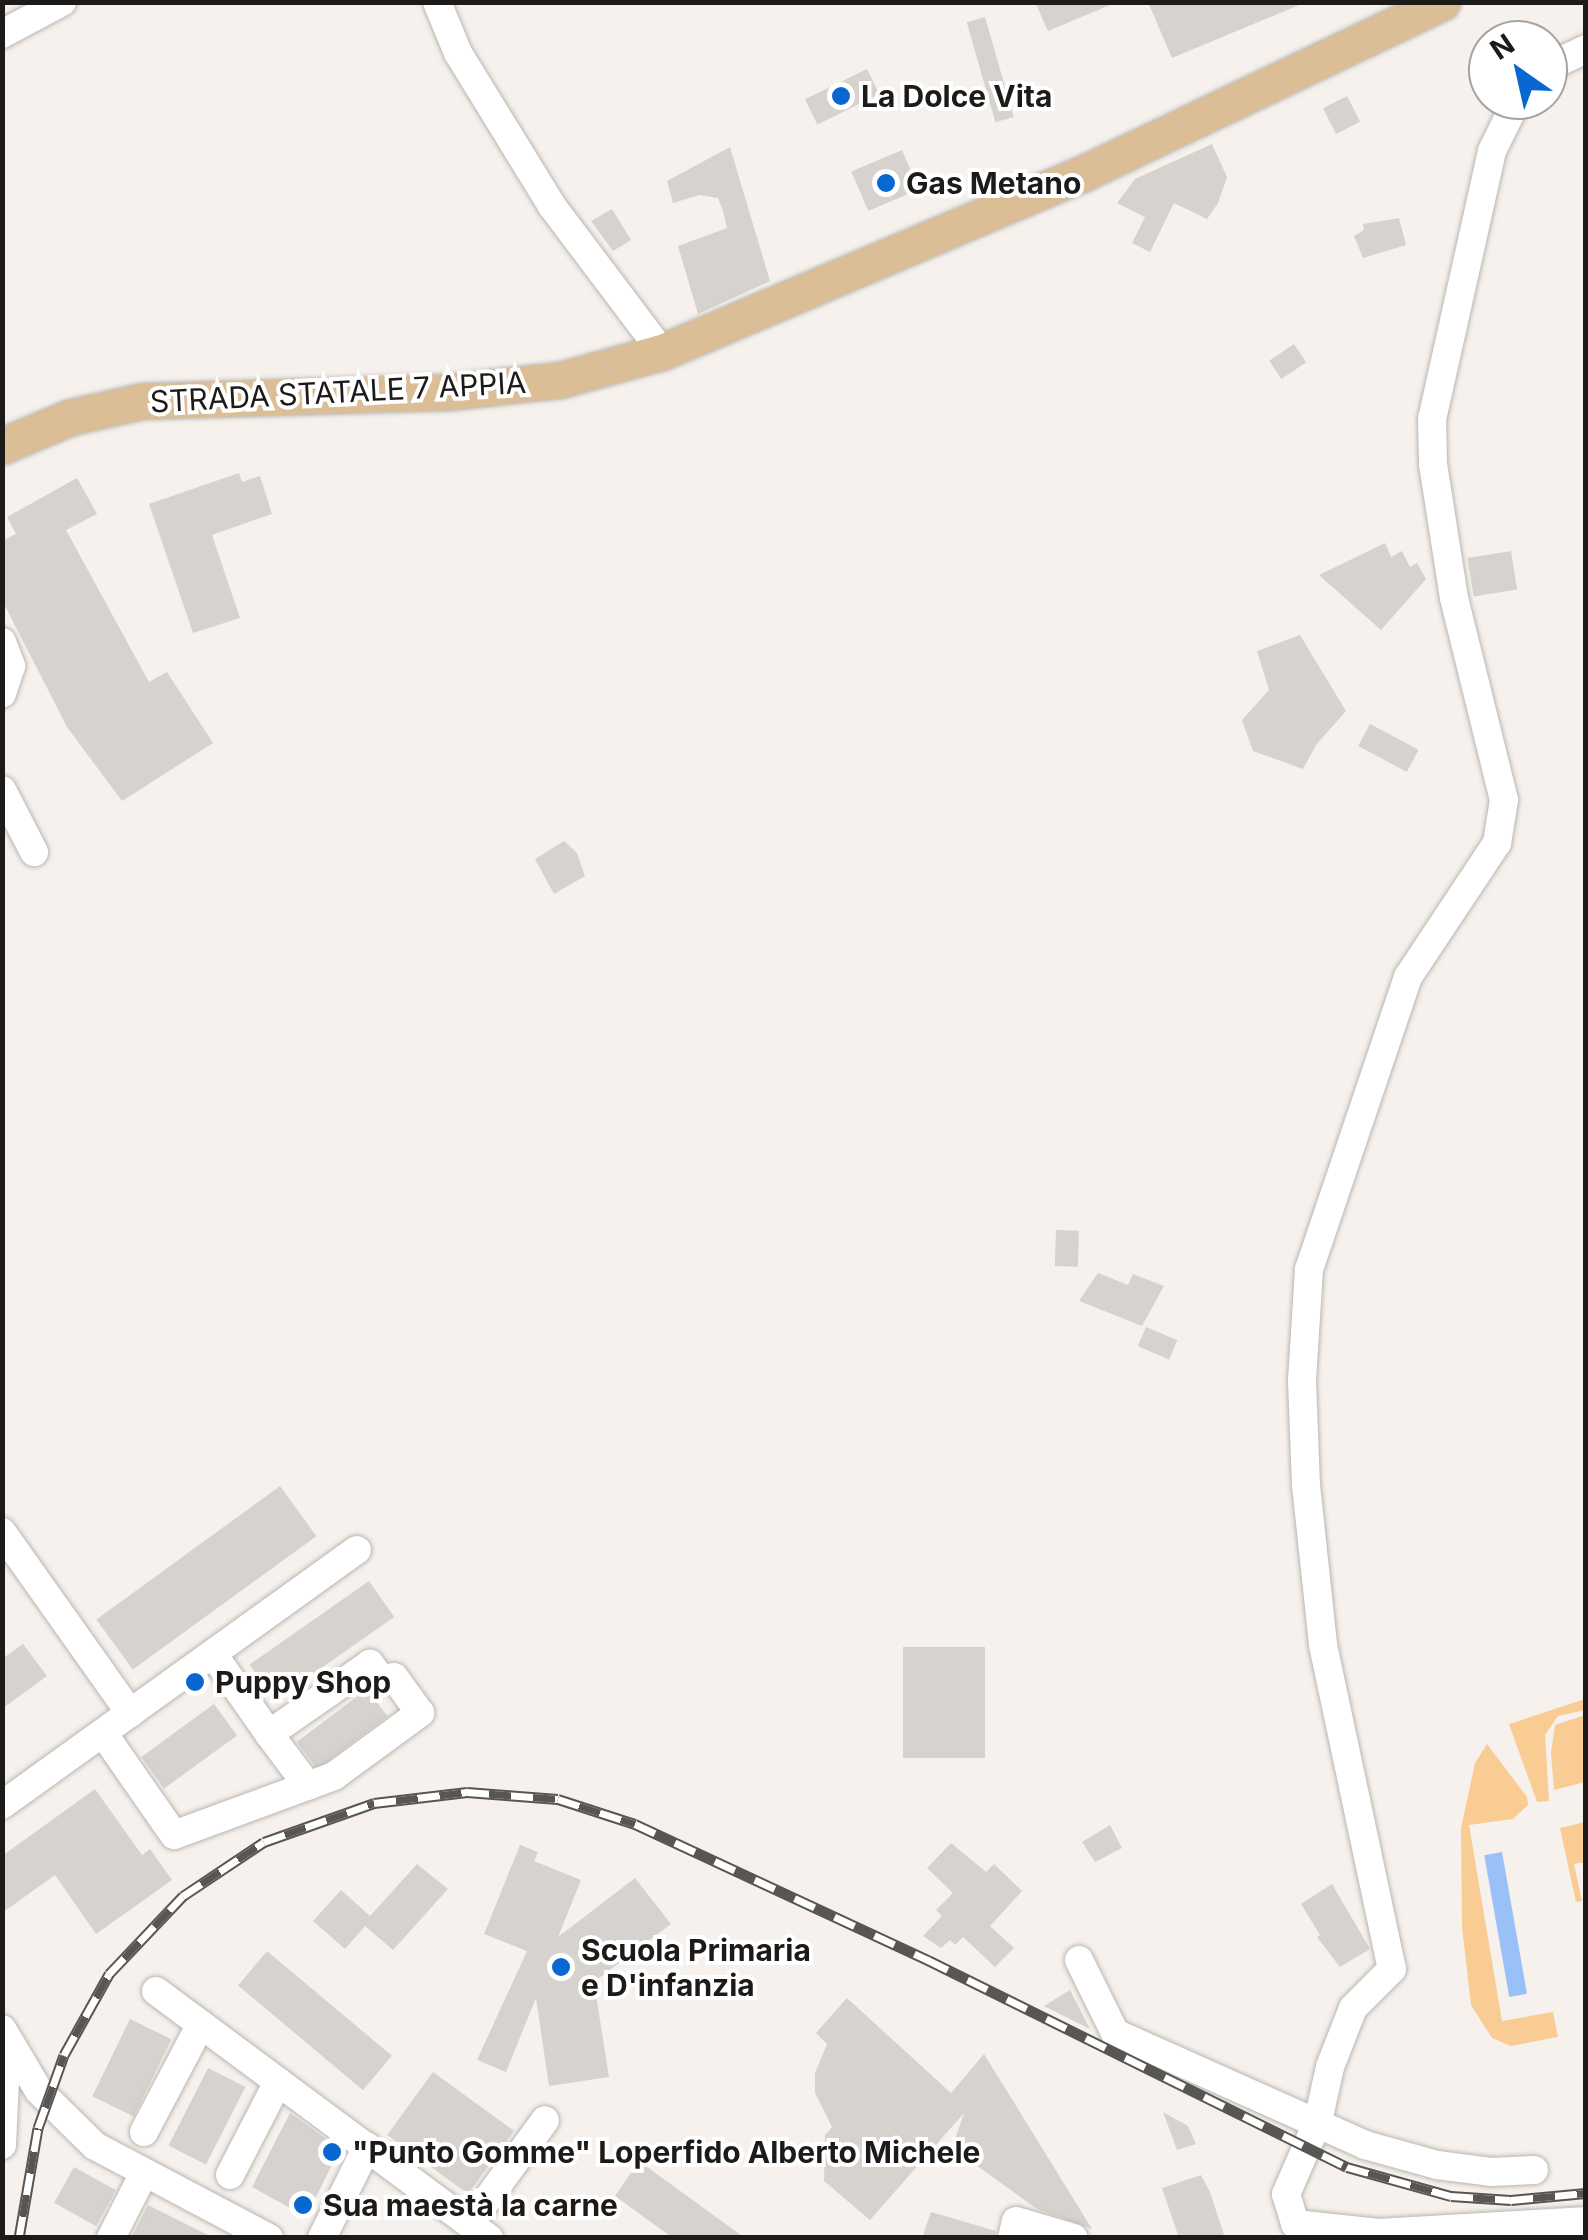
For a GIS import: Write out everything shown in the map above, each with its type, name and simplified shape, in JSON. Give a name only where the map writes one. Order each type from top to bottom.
[{"type":"main road","name":"STRADA STATALE 7 APPIA","points":[[2,446],[71,417],[142,401],[449,392],[560,380],[662,352],[1082,174],[1442,2]]},
{"type":"street","points":[[2,34],[62,2]]},
{"type":"street","points":[[437,2],[458,53],[552,206],[662,352]]},
{"type":"street","points":[[1507,120],[1492,151],[1432,419],[1433,464],[1454,598],[1504,800],[1497,843],[1408,977],[1309,1269],[1304,1416],[1323,1645],[1392,1969],[1353,2008],[1330,2067],[1318,2121],[1286,2194],[1295,2224],[1379,2233],[1586,2221]]},
{"type":"street","points":[[2,642],[11,666],[2,694]]},
{"type":"street","points":[[2,790],[34,852]]},
{"type":"street","points":[[2,1532],[130,1713]]},
{"type":"street","points":[[2,1805],[356,1550]]},
{"type":"street","points":[[213,1654],[308,1786]]},
{"type":"street","points":[[103,1733],[174,1835],[334,1776],[420,1713],[394,1677],[382,1679],[370,1664],[269,1734]]},
{"type":"street","points":[[1079,1960],[1115,2033],[1365,2144],[1437,2165],[1491,2172],[1534,2170]]},
{"type":"street","points":[[156,1991],[480,2230],[545,2120]]},
{"type":"street","points":[[144,2132],[200,2024]]},
{"type":"street","points":[[2,2145],[7,2114],[5,2033]]},
{"type":"street","points":[[5,2033],[39,2091],[64,2120],[95,2146],[144,2174],[219,2226],[269,2238]]},
{"type":"street","points":[[230,2175],[278,2082]]},
{"type":"street","points":[[322,2238],[366,2147]]},
{"type":"street","points":[[111,2238],[144,2174]]},
{"type":"street","points":[[1012,2238],[1016,2221],[1074,2238]]},
{"type":"shaded area","points":[[1585,1699],[1585,1710],[1558,1716],[1545,1735],[1549,1801],[1537,1802],[1509,1724]]},
{"type":"shaded area","points":[[1585,1715],[1585,1782],[1554,1790],[1551,1752],[1555,1725]]},
{"type":"shaded area","points":[[1487,1744],[1527,1797],[1528,1805],[1513,1819],[1469,1825],[1502,2021],[1553,2012],[1558,2037],[1511,2046],[1492,2038],[1471,2005],[1462,1927],[1461,1828],[1475,1763]]},
{"type":"shaded area","points":[[1585,1822],[1585,1862],[1574,1864],[1582,1901],[1576,1902],[1560,1828]]},
{"type":"water","points":[[1502,1852],[1527,1994],[1509,1997],[1484,1855]]},
{"type":"building","points":[[1035,2],[1115,2],[1115,3],[1048,31]]},
{"type":"building","points":[[1148,2],[1304,2],[1304,3],[1172,58]]},
{"type":"building","points":[[985,17],[1014,117],[995,122],[967,22]]},
{"type":"building","points":[[867,69],[879,94],[817,124],[805,99]]},
{"type":"building","points":[[1347,96],[1360,122],[1336,134],[1323,108]]},
{"type":"building","points":[[1212,144],[1227,177],[1218,203],[1207,219],[1174,203],[1150,252],[1132,243],[1145,217],[1117,203],[1135,179]]},
{"type":"building","points":[[730,147],[770,281],[698,314],[678,246],[727,228],[718,198],[700,195],[673,203],[667,181]]},
{"type":"building","points":[[902,150],[919,190],[868,211],[851,171]]},
{"type":"building","points":[[612,209],[631,240],[613,251],[591,221]]},
{"type":"building","points":[[1399,218],[1406,245],[1363,258],[1354,236],[1364,230],[1363,224]]},
{"type":"building","points":[[1294,344],[1306,362],[1281,379],[1269,361]]},
{"type":"building","points":[[239,473],[242,482],[260,476],[272,514],[212,535],[240,618],[193,633],[149,504]]},
{"type":"building","points":[[77,478],[97,514],[66,530],[149,682],[167,672],[213,743],[122,801],[67,727],[2,600],[2,541],[16,534],[7,517]]},
{"type":"building","points":[[1385,543],[1391,557],[1402,551],[1410,567],[1417,563],[1426,579],[1381,630],[1319,575]]},
{"type":"building","points":[[1511,551],[1517,590],[1474,596],[1468,558]]},
{"type":"building","points":[[1300,635],[1346,711],[1316,745],[1303,769],[1253,751],[1242,720],[1269,690],[1257,651]]},
{"type":"building","points":[[1370,724],[1419,750],[1407,772],[1358,746]]},
{"type":"building","points":[[564,841],[577,853],[585,876],[554,894],[535,859]]},
{"type":"building","points":[[1056,1230],[1079,1231],[1078,1267],[1055,1266]]},
{"type":"building","points":[[1098,1273],[1128,1285],[1133,1274],[1164,1286],[1142,1326],[1079,1301]]},
{"type":"building","points":[[1146,1327],[1177,1340],[1169,1360],[1138,1346]]},
{"type":"building","points":[[280,1486],[316,1536],[133,1670],[96,1619]]},
{"type":"building","points":[[369,1581],[394,1617],[275,1701],[249,1665]]},
{"type":"building","points":[[23,1644],[47,1676],[2,1709],[2,1659]]},
{"type":"building","points":[[903,1647],[985,1647],[985,1758],[903,1758]]},
{"type":"building","points":[[367,1689],[387,1716],[317,1769],[297,1742]]},
{"type":"building","points":[[214,1704],[237,1736],[164,1788],[141,1757]]},
{"type":"building","points":[[95,1789],[142,1855],[150,1849],[172,1880],[96,1934],[55,1875],[2,1913],[2,1856]]},
{"type":"building","points":[[1110,1825],[1122,1848],[1095,1862],[1082,1842]]},
{"type":"building","points":[[951,1843],[986,1872],[994,1864],[1022,1891],[990,1926],[1014,1948],[995,1967],[963,1937],[955,1945],[950,1940],[941,1948],[923,1936],[942,1916],[936,1910],[953,1893],[927,1868]]},
{"type":"building","name":"Scuola Primaria e D'infanzia","points":[[520,1845],[538,1852],[534,1861],[581,1880],[558,1937],[635,1878],[671,1924],[594,1982],[609,2077],[549,2086],[536,1998],[506,2072],[477,2060],[527,1951],[484,1934]]},
{"type":"building","points":[[417,1864],[448,1889],[393,1950],[365,1926],[345,1949],[313,1921],[341,1890],[370,1916]]},
{"type":"building","points":[[1332,1884],[1370,1949],[1340,1967],[1317,1937],[1320,1935],[1301,1904]]},
{"type":"building","points":[[267,1951],[392,2056],[363,2090],[238,1985]]},
{"type":"building","points":[[1070,1990],[1090,2029],[1044,2006]]},
{"type":"building","points":[[847,1998],[951,2093],[984,2054],[1092,2229],[1037,2209],[952,2148],[964,2113],[870,2220],[824,2181],[825,2135],[832,2127],[815,2093],[815,2073],[827,2044],[816,2033]]},
{"type":"building","points":[[130,2019],[171,2039],[134,2116],[92,2096]]},
{"type":"building","points":[[208,2068],[245,2087],[206,2165],[169,2146]]},
{"type":"building","points":[[433,2072],[514,2131],[468,2194],[387,2135]]},
{"type":"building","points":[[1163,2112],[1188,2126],[1196,2144],[1177,2150]]},
{"type":"building","points":[[290,2113],[340,2149],[306,2217],[252,2187]]},
{"type":"building","points":[[639,2161],[745,2238],[673,2238],[615,2196]]},
{"type":"building","points":[[74,2167],[116,2190],[96,2226],[54,2203]]},
{"type":"building","points":[[1201,2175],[1225,2238],[1179,2238],[1162,2188]]},
{"type":"building","points":[[148,2205],[214,2238],[131,2238]]},
{"type":"building","points":[[931,2212],[996,2231],[995,2238],[922,2238]]},
{"type":"railway","points":[[19,2238],[38,2128],[64,2055],[109,1974],[183,1896],[264,1842],[374,1803],[467,1792],[558,1799],[635,1824],[928,1960],[1347,2167],[1451,2196],[1511,2200],[1586,2193]]},
{"type":"place","name":"La Dolce Vita","points":[[841,96]]},
{"type":"place","name":"Gas Metano","points":[[886,183]]},
{"type":"place","name":"Puppy Shop","points":[[195,1682]]},
{"type":"place","name":"Scuola Primaria e D'infanzia","points":[[561,1967]]},
{"type":"place","name":"\"Punto Gomme\" Loperfido Alberto Michele","points":[[332,2152]]},
{"type":"place","name":"Sua maestà la carne","points":[[303,2205]]}]
